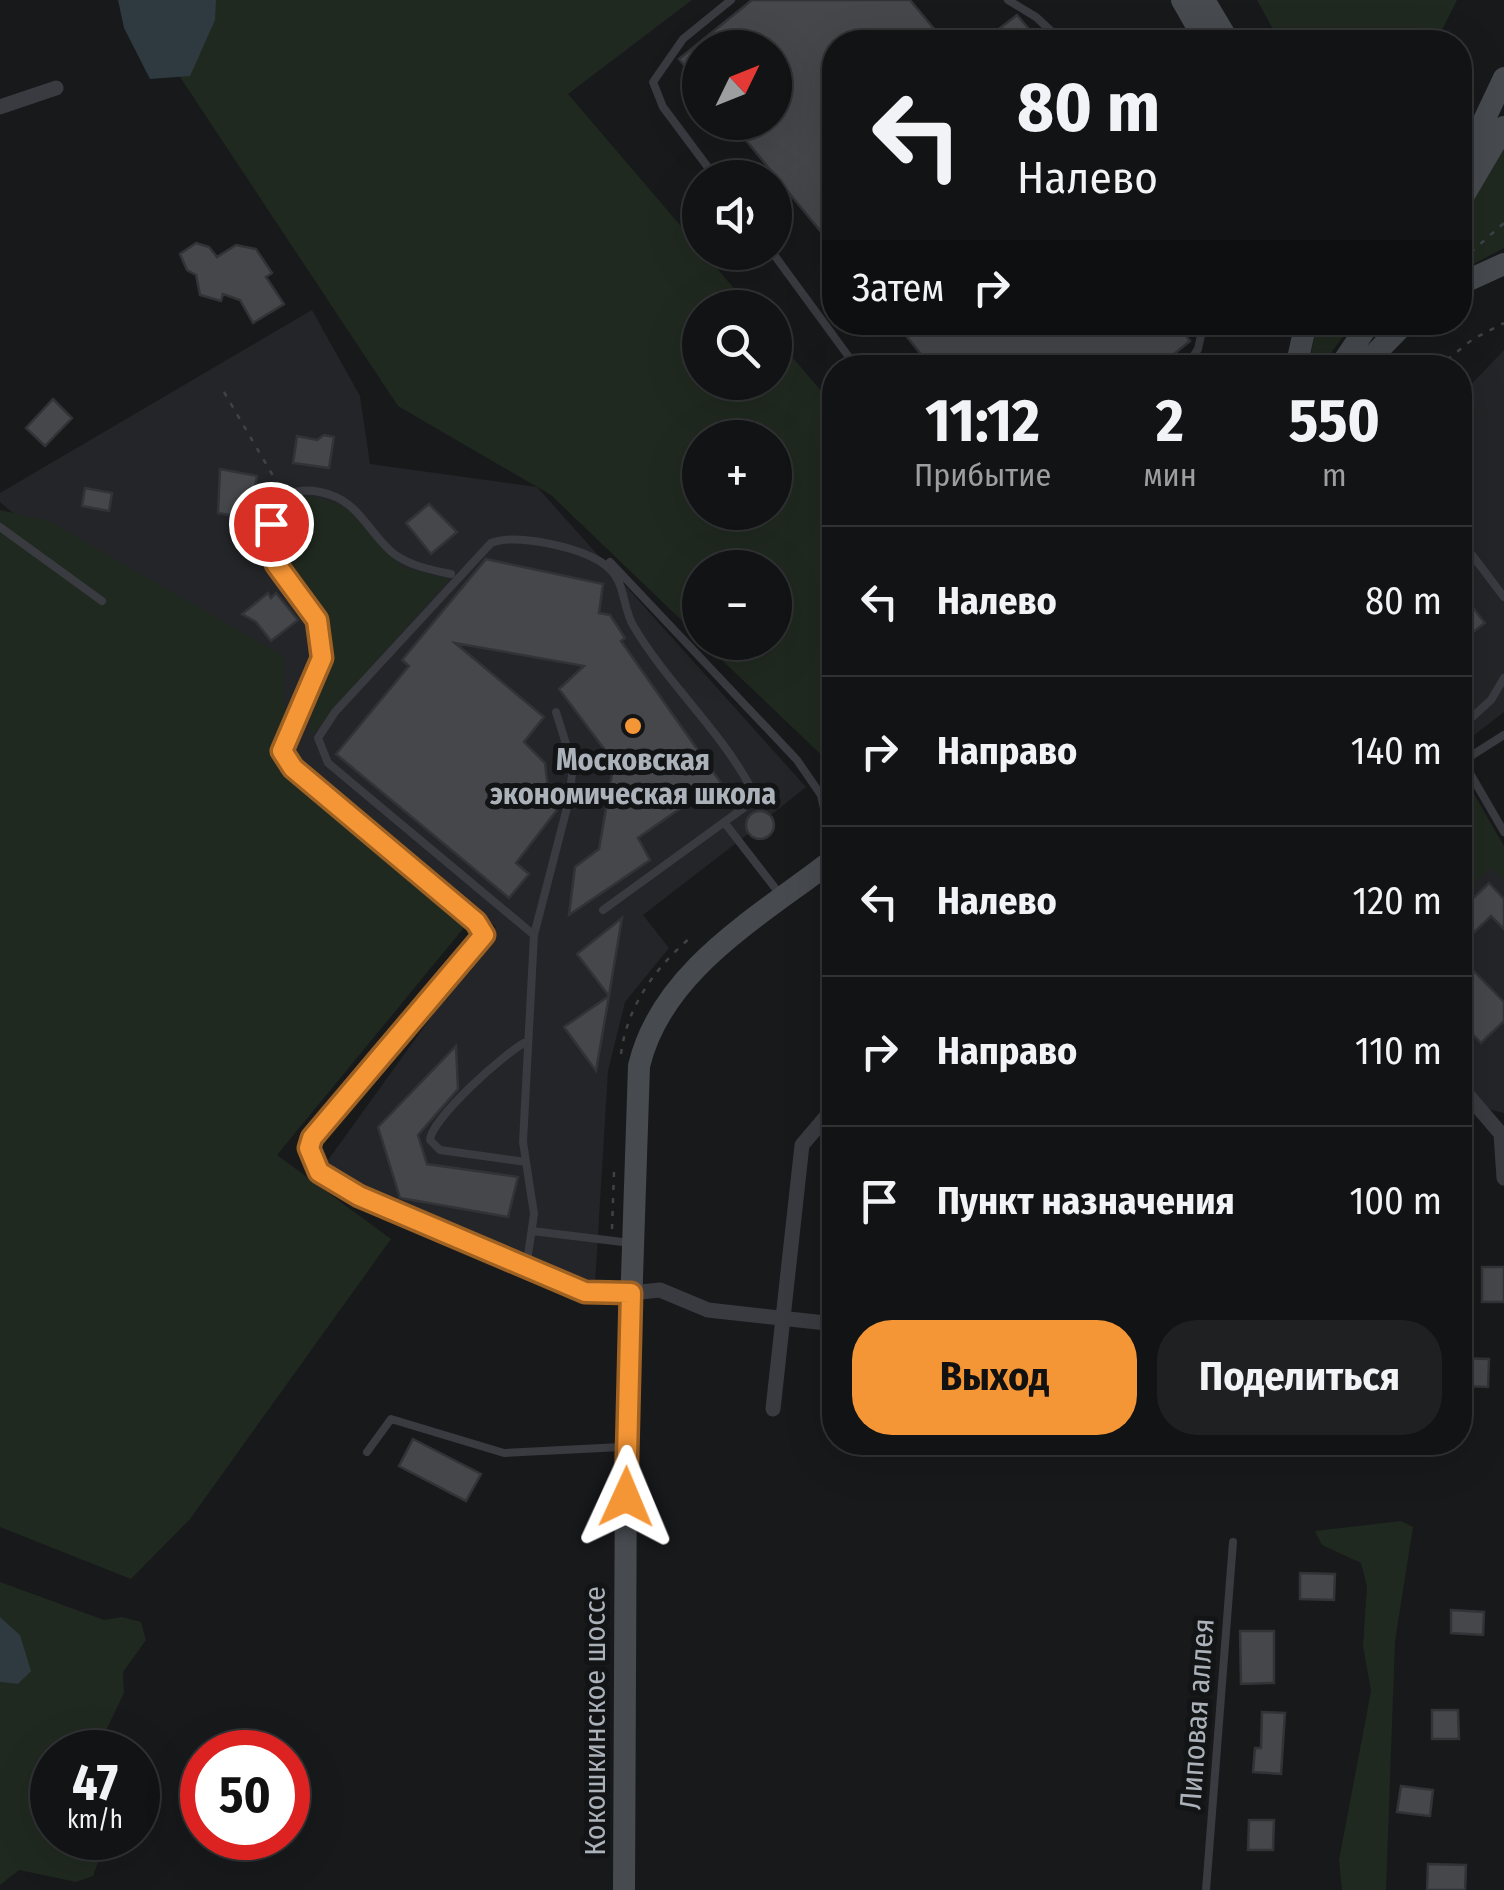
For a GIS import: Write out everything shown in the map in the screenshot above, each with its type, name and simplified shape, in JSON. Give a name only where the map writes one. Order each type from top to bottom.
[{"type":"main road","points":[[1182,0],[1199,30]]},
{"type":"main road","points":[[1204,0],[1222,30]]},
{"type":"main road","points":[[1472,144],[1500,86]]},
{"type":"main road","points":[[1472,182],[1504,127]]},
{"type":"main road","points":[[1472,279],[1504,264]]},
{"type":"main road","points":[[1374,355],[1393,335]]},
{"type":"main road","name":"Кокошкинское шоссе","points":[[624,1890],[626,1447],[634,1102],[650,1028],[678,984],[822,868]]},
{"type":"street","points":[[0,107],[56,88]]},
{"type":"street","points":[[1472,1099],[1502,1132],[1504,1178]]},
{"type":"street","points":[[773,1409],[802,1145],[822,1121]]},
{"type":"street","points":[[631,1293],[660,1290],[708,1310],[822,1323]]},
{"type":"lane","points":[[703,160],[663,107],[654,82],[684,39],[731,0]]},
{"type":"lane","points":[[1008,0],[1050,30]]},
{"type":"lane","points":[[785,270],[822,319]]},
{"type":"lane","points":[[451,574],[424,569],[397,556],[365,518],[341,499],[305,490],[282,495],[271,524],[276,564],[317,620],[322,658],[282,751],[293,768],[476,922],[484,935],[312,1138],[312,1160],[319,1172],[359,1196],[526,1269],[585,1292],[631,1293]]},
{"type":"lane","points":[[0,528],[102,601]]},
{"type":"lane","points":[[534,935],[328,763],[318,738],[335,712],[490,543],[522,538],[599,561],[613,573],[624,587],[635,628],[751,788],[745,806],[603,910]]},
{"type":"lane","points":[[1472,555],[1504,597]]},
{"type":"lane","points":[[610,562],[797,760],[822,799]]},
{"type":"lane","points":[[1472,717],[1491,700],[1504,678]]},
{"type":"lane","points":[[526,1269],[532,1231],[523,1142],[534,935],[573,766],[556,712]]},
{"type":"lane","points":[[1472,753],[1504,735]]},
{"type":"lane","points":[[1472,776],[1504,832]]},
{"type":"lane","points":[[724,822],[783,898]]},
{"type":"lane","points":[[526,1162],[440,1150],[430,1140],[436,1123],[510,1052],[528,1041]]},
{"type":"lane","points":[[532,1231],[631,1243]]},
{"type":"lane","points":[[367,1452],[390,1419],[504,1453],[626,1447]]},
{"type":"lane","name":"Липовая аллея","points":[[1206,1890],[1234,1542]]},
{"type":"path","points":[[1472,251],[1504,223]]},
{"type":"path","points":[[1454,355],[1504,324]]},
{"type":"path","points":[[224,392],[262,451],[282,495]]},
{"type":"shaded area","points":[[118,0],[216,0],[215,20],[190,76],[150,79],[124,28]]},
{"type":"shaded area","points":[[129,0],[692,0],[568,94],[682,227],[682,270],[718,270],[735,290],[682,290],[682,400],[792,400],[792,357],[822,392],[822,756],[722,660],[792,660],[792,550],[682,550],[682,621],[551,495],[398,406]]},
{"type":"shaded area","points":[[1257,0],[1457,0],[1442,30],[1273,30]]},
{"type":"shaded area","points":[[1504,142],[1504,248],[1472,265],[1472,199]]},
{"type":"shaded area","points":[[312,310],[360,396],[370,464],[537,487],[682,649],[682,660],[692,660],[806,787],[771,815],[774,824],[768,837],[760,840],[748,834],[643,915],[669,948],[625,1002],[608,1071],[595,1284],[398,1204],[323,1167],[496,927],[0,502],[0,493]]},
{"type":"shaded area","points":[[1315,335],[1344,335],[1330,355],[1311,355]]},
{"type":"shaded area","points":[[1504,350],[1504,712],[1472,737],[1472,383]]},
{"type":"shaded area","points":[[309,496],[345,506],[402,567],[449,579],[311,735],[311,708],[326,654],[327,627],[312,597],[280,556],[275,541],[276,523],[285,503]]},
{"type":"shaded area","points":[[0,510],[51,522],[284,657],[286,757],[476,913],[277,1155],[391,1239],[190,1519],[131,1579],[0,1527]]},
{"type":"shaded area","points":[[1472,791],[1504,846],[1504,880],[1491,868],[1472,885]]},
{"type":"shaded area","points":[[1472,794],[1504,846],[1504,1113],[1472,1105]]},
{"type":"shaded area","points":[[1401,1521],[1413,1527],[1395,1641],[1386,1890],[1342,1890],[1339,1860],[1371,1691],[1363,1646],[1367,1586],[1361,1563],[1322,1545],[1315,1531]]},
{"type":"shaded area","points":[[0,1582],[104,1620],[122,1617],[141,1622],[146,1640],[123,1672],[124,1693],[106,1730],[30,1730],[30,1860],[99,1860],[93,1876],[76,1882],[19,1870],[0,1885],[0,1682],[18,1684],[20,1635],[0,1617]]},
{"type":"shaded area","points":[[0,1617],[20,1635],[31,1671],[18,1684],[0,1682]]},
{"type":"building","points":[[752,0],[910,0],[935,30],[822,30],[822,233],[792,196],[792,160],[762,160],[746,140],[792,140],[792,30],[715,30]]},
{"type":"building","points":[[1017,15],[1030,30],[998,30]]},
{"type":"building","points":[[196,243],[209,247],[217,257],[236,245],[256,249],[272,273],[266,277],[284,304],[253,323],[240,300],[223,294],[221,301],[200,295],[196,275],[187,270],[180,254]]},
{"type":"building","points":[[905,335],[1185,335],[1190,341],[1173,355],[922,355]]},
{"type":"building","points":[[53,399],[72,418],[45,446],[26,428]]},
{"type":"building","points":[[324,435],[334,437],[329,468],[293,463],[297,436],[317,440]]},
{"type":"building","points":[[220,469],[257,476],[249,519],[218,513]]},
{"type":"building","points":[[85,488],[112,493],[109,511],[82,506]]},
{"type":"building","points":[[429,504],[457,532],[431,554],[406,523]]},
{"type":"building","points":[[486,559],[603,584],[599,613],[610,615],[625,638],[621,641],[733,800],[698,796],[638,838],[650,860],[569,915],[575,867],[599,849],[614,762],[559,689],[584,666],[455,643],[544,717],[524,742],[545,763],[549,797],[560,806],[516,863],[529,874],[509,898],[336,754],[409,666],[402,660]]},
{"type":"building","points":[[268,593],[271,598],[276,593],[298,620],[271,641],[256,622],[242,614]]},
{"type":"building","points":[[1472,606],[1485,623],[1472,633]]},
{"type":"building","points":[[760,811],[770,815],[774,825],[770,835],[760,839],[750,835],[746,825],[750,815]]},
{"type":"building","points":[[1489,883],[1504,899],[1504,929],[1491,916],[1472,934],[1472,899]]},
{"type":"building","points":[[622,918],[609,996],[577,954]]},
{"type":"building","points":[[1472,969],[1504,1002],[1504,1021],[1481,1043],[1472,1034]]},
{"type":"building","points":[[609,996],[596,1071],[564,1027]]},
{"type":"building","points":[[456,1046],[458,1089],[418,1135],[427,1164],[518,1177],[508,1217],[400,1198],[378,1127]]},
{"type":"building","points":[[1482,1267],[1504,1267],[1504,1302],[1482,1302]]},
{"type":"building","points":[[1472,1358],[1489,1359],[1488,1387],[1472,1386]]},
{"type":"building","points":[[413,1439],[481,1474],[466,1501],[399,1466]]},
{"type":"building","points":[[1300,1573],[1335,1574],[1334,1600],[1300,1599]]},
{"type":"building","points":[[1451,1610],[1484,1612],[1483,1635],[1451,1633]]},
{"type":"building","points":[[1240,1631],[1274,1631],[1274,1683],[1241,1684]]},
{"type":"building","points":[[1432,1710],[1458,1710],[1459,1739],[1432,1739]]},
{"type":"building","points":[[1262,1712],[1285,1713],[1281,1774],[1253,1772],[1255,1748],[1261,1748]]},
{"type":"building","points":[[1401,1786],[1433,1790],[1430,1816],[1397,1812]]},
{"type":"building","points":[[1249,1820],[1274,1820],[1273,1850],[1248,1850]]},
{"type":"building","points":[[1428,1864],[1466,1865],[1465,1890],[1427,1890]]},
{"type":"place","name":"Московская экономическая школа","points":[[633,726]]},
{"type":"route","points":[[271,524],[276,564],[309,607],[321,636],[322,658],[282,751],[293,768],[476,922],[484,935],[312,1138],[312,1160],[319,1172],[359,1196],[521,1267],[585,1292],[631,1293],[626,1497]]}]
